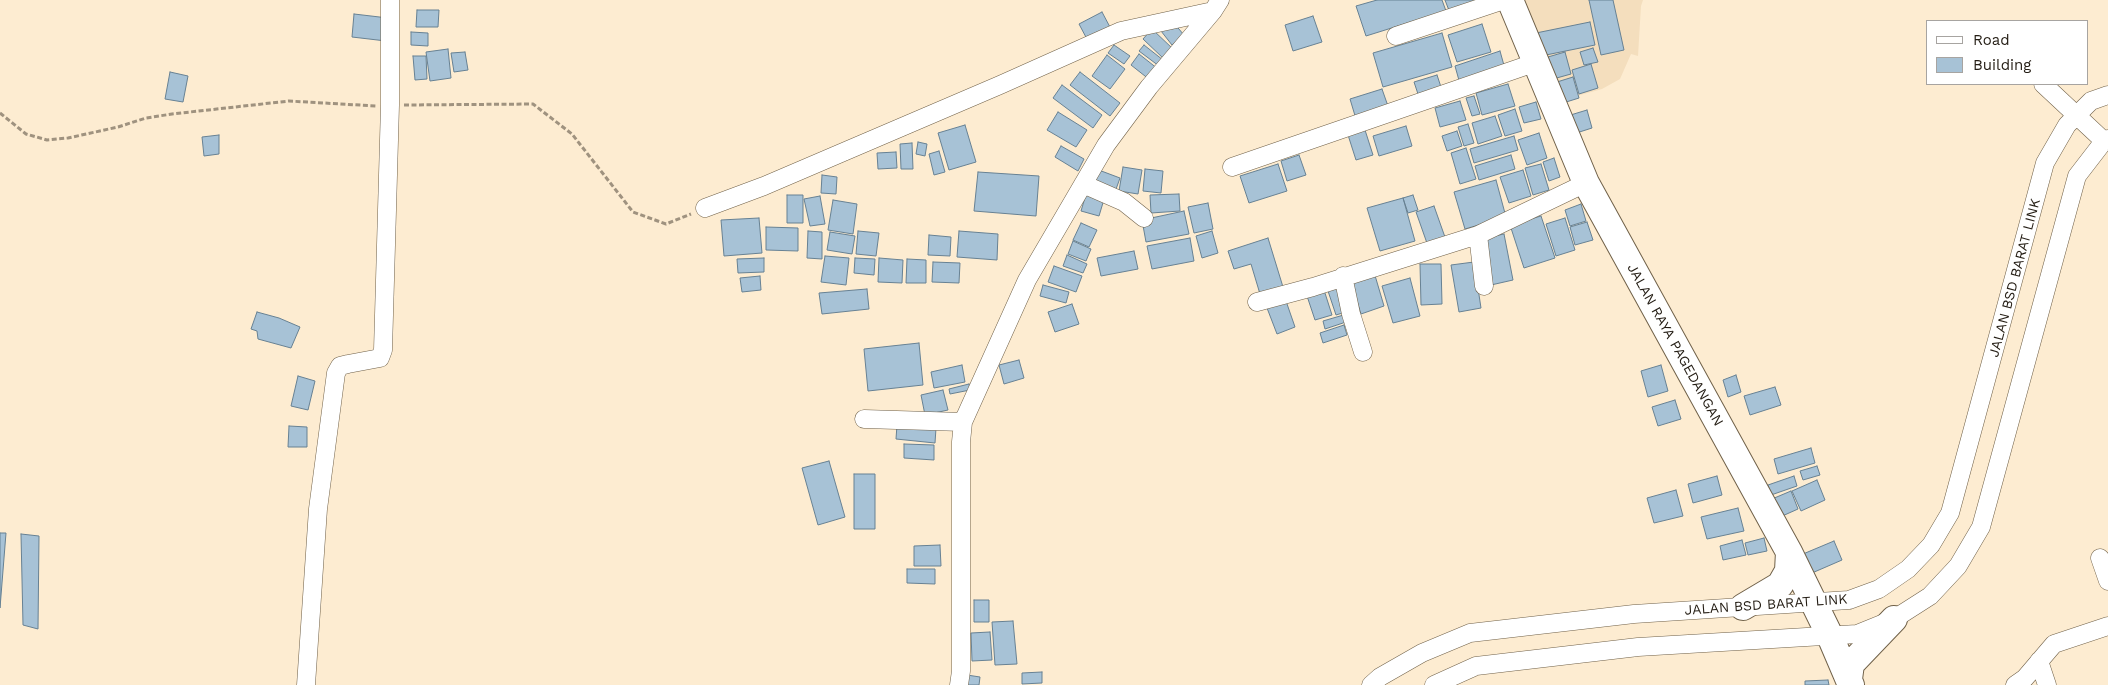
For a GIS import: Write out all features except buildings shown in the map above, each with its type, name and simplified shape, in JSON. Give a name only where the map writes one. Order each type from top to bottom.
[{"type":"street","points":[[306,685],[318,509],[336,373],[340,366],[380,358],[383,350],[390,105],[390,0]]},
{"type":"street","points":[[1396,36],[1504,0]]},
{"type":"street","name":"JALAN RAYA PAGEDANGAN","points":[[1510,0],[1586,183],[1789,552],[1850,682]]},
{"type":"street","points":[[959,685],[961,671],[961,442],[963,422],[1027,280],[1106,145],[1149,87],[1217,6]]},
{"type":"street","points":[[705,208],[764,186],[1121,31],[1217,6]]},
{"type":"street","points":[[1232,167],[1537,62]]},
{"type":"street","points":[[1434,685],[1476,666],[1638,648],[1857,634],[1894,619],[1930,596],[1958,566],[1981,527],[2077,176],[2106,140],[2044,85]]},
{"type":"street","name":"JALAN BSD BARAT LINK","points":[[1371,685],[1380,676],[1422,653],[1470,633],[1634,614],[1849,600],[1878,589],[1908,569],[1931,545],[1950,513],[2045,163],[2067,125],[2076,115],[2091,101],[2108,95]]},
{"type":"street","points":[[1257,302],[1313,287],[1478,235],[1586,183]]},
{"type":"street","points":[[1083,184],[1124,202],[1144,218]]},
{"type":"street","points":[[1478,235],[1484,286]]},
{"type":"street","points":[[1343,276],[1351,314],[1363,352]]},
{"type":"street","points":[[864,419],[963,422]]},
{"type":"street","points":[[1743,607],[1780,585],[1788,571],[1789,552]]},
{"type":"street","points":[[2100,558],[2108,581]]},
{"type":"street","points":[[1850,682],[1852,664],[1894,619]]},
{"type":"street","points":[[2015,685],[2025,678],[2054,644],[2108,626]]},
{"type":"street","points":[[2039,662],[2047,685]]},
{"type":"path","points":[[0,113],[26,134],[47,140],[68,138],[118,127],[146,118],[289,101],[362,106],[533,104],[572,134],[633,212],[666,224],[705,208]]},
{"type":"shaded area","points":[[1521,0],[1643,0],[1638,56],[1631,54],[1620,79],[1602,89],[1562,100]]}]
